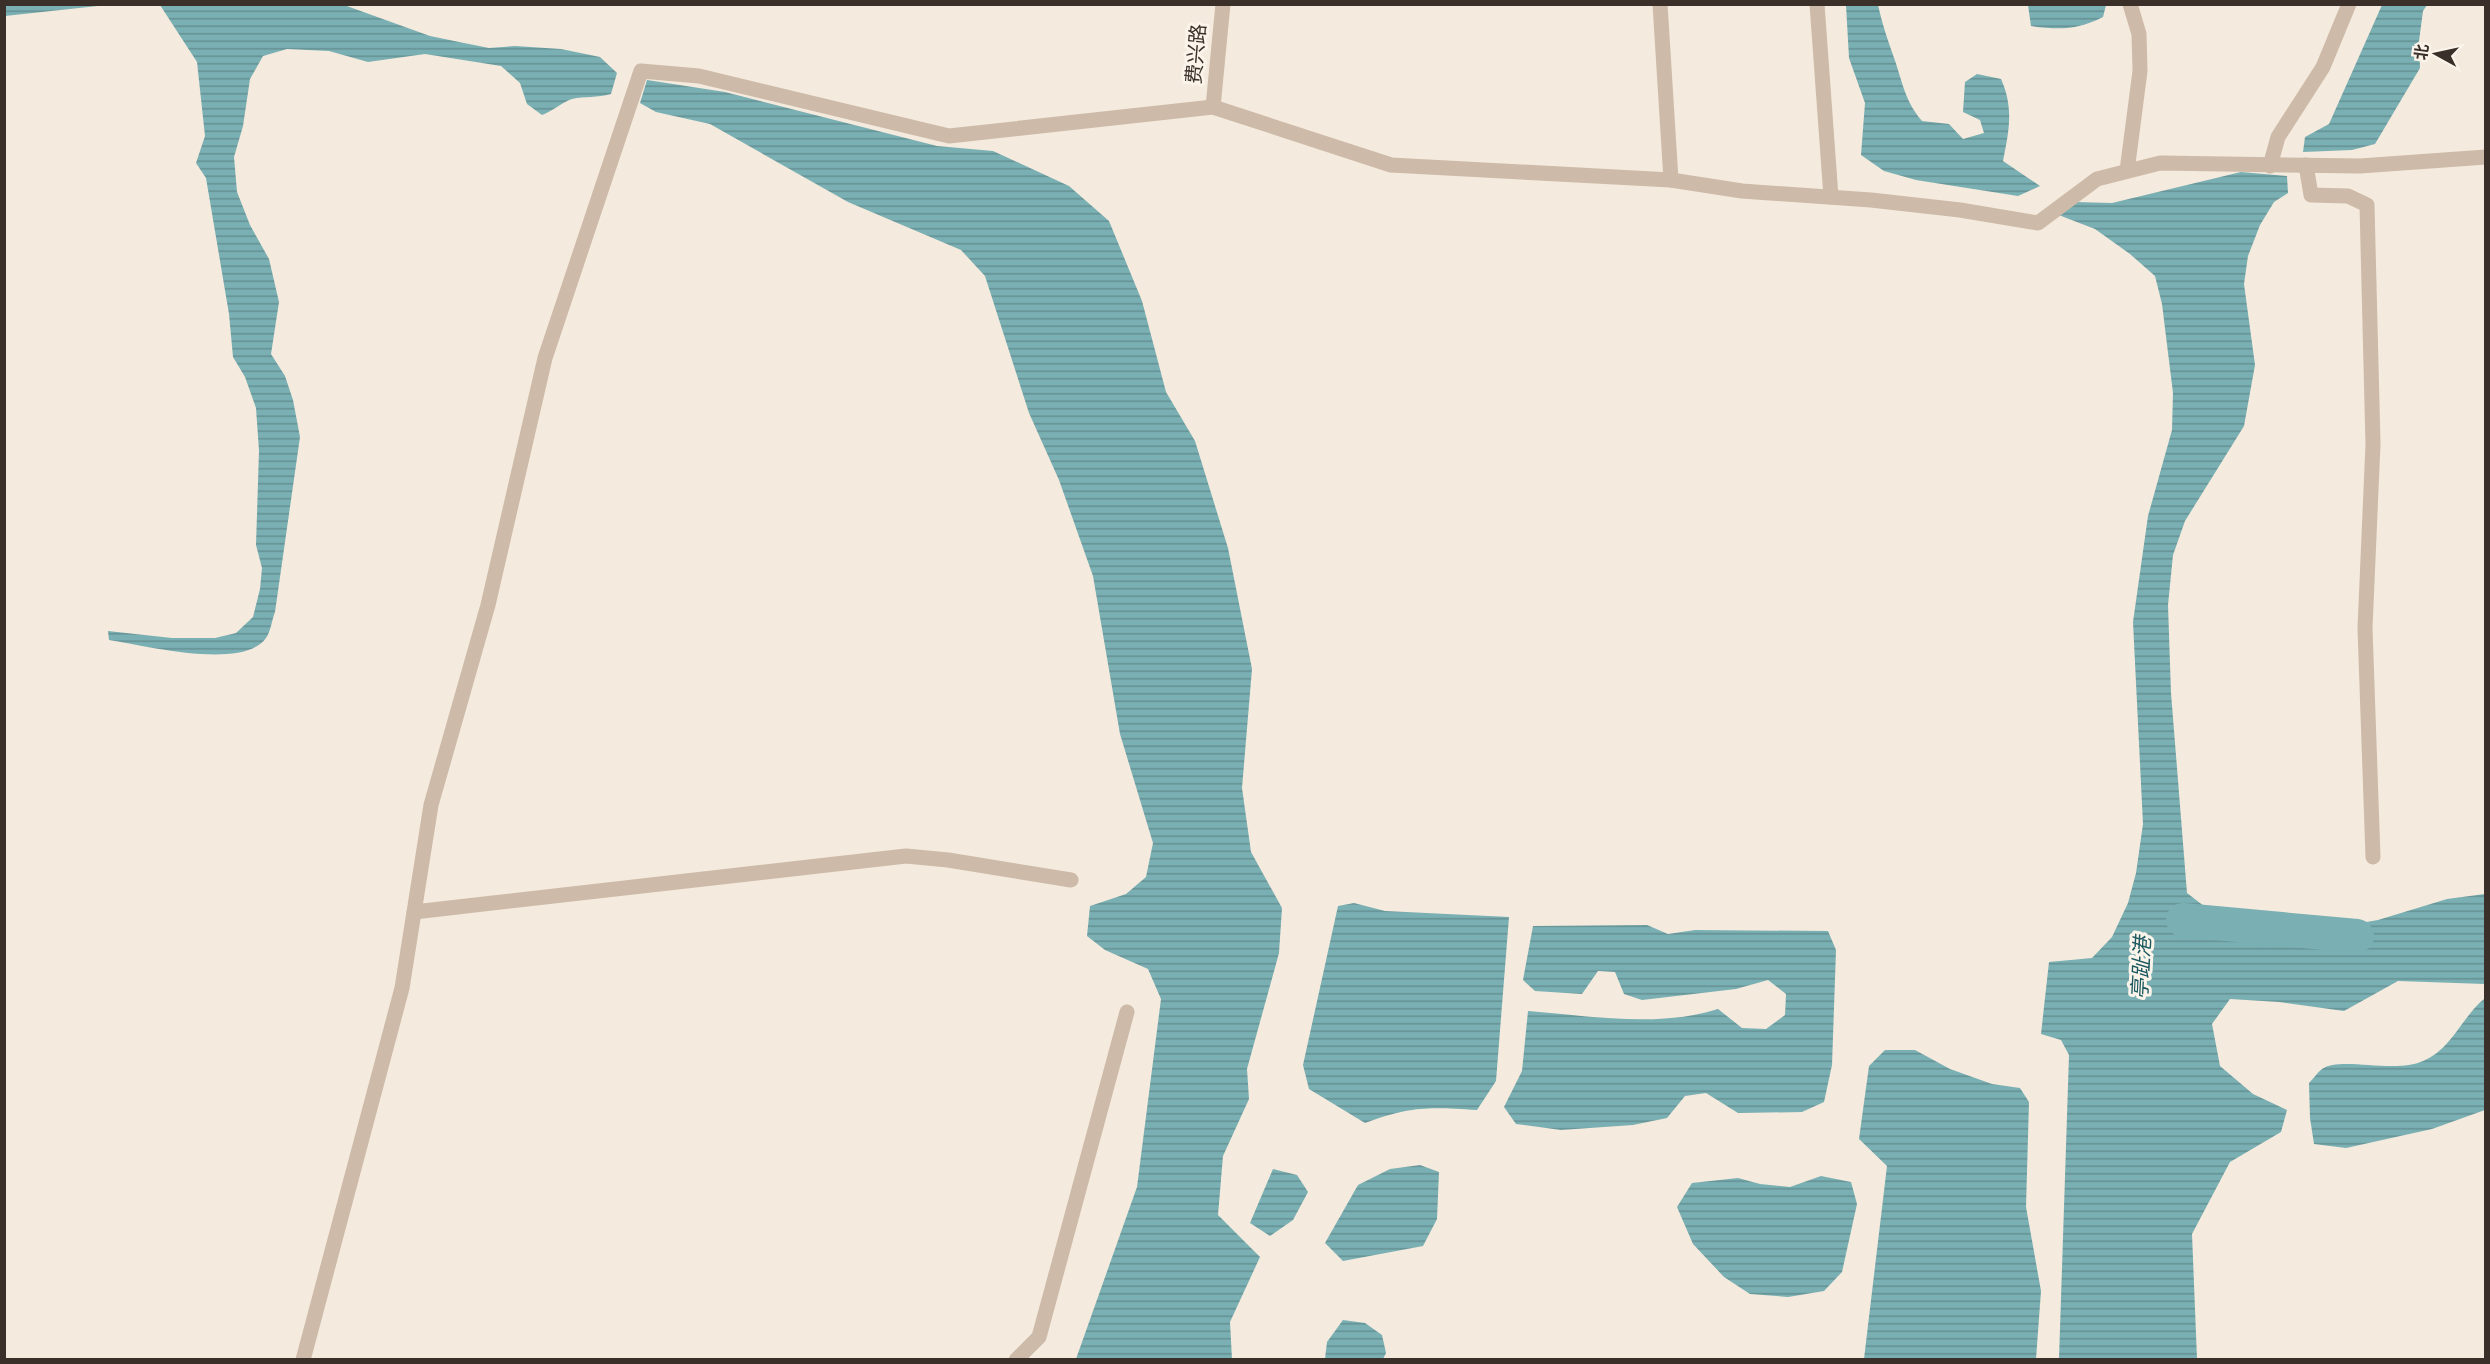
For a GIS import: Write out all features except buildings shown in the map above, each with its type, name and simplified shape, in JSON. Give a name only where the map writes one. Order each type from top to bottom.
[{"type":"street","name":"费兴路","points":[[1213,107],[1223,4]]},
{"type":"street","points":[[1660,4],[1671,180]]},
{"type":"street","points":[[1817,4],[1831,197]]},
{"type":"street","points":[[2127,171],[2140,71],[2139,34],[2130,4]]},
{"type":"street","points":[[2270,166],[2278,137],[2323,67],[2349,4]]},
{"type":"street","points":[[303,1359],[402,988],[431,805],[488,605],[545,358],[641,71],[699,76],[949,136],[1213,107],[1391,165],[1671,180],[1742,191],[1960,210],[2038,223],[2097,179],[2160,163],[2360,166],[2486,157]]},
{"type":"street","points":[[2306,165],[2311,195],[2348,196],[2367,205],[2373,444],[2366,628],[2373,857]]},
{"type":"street","points":[[414,912],[906,856],[948,860],[1071,880]]},
{"type":"street","points":[[1016,1359],[1039,1337],[1127,1012]]},
{"type":"water","points":[[5,4],[107,4],[107,5],[5,16]]},
{"type":"water","points":[[2028,4],[2106,5],[2103,17],[2076,27],[2051,28],[2031,26]]},
{"type":"water","points":[[160,5],[344,5],[430,36],[464,43],[489,48],[515,46],[561,49],[600,57],[617,73],[611,94],[572,99],[542,115],[527,104],[520,83],[501,66],[425,54],[368,62],[329,51],[287,49],[263,56],[250,79],[243,126],[234,157],[237,192],[250,225],[269,259],[279,302],[271,354],[285,376],[293,400],[300,437],[275,612],[266,638],[254,648],[237,653],[192,653],[109,640],[108,631],[172,638],[215,638],[236,633],[253,617],[260,589],[262,568],[256,545],[259,451],[256,408],[245,377],[233,357],[229,314],[206,178],[196,163],[205,136],[197,62]]},
{"type":"water","points":[[1846,5],[1878,5],[1904,89],[1922,121],[1949,124],[1963,139],[1984,133],[1980,120],[1963,112],[1965,82],[1977,74],[2001,79],[2009,110],[2003,161],[2040,186],[2018,196],[1916,180],[1884,171],[1861,155],[1865,103],[1849,58]]},
{"type":"water","points":[[2382,5],[2427,5],[2423,11],[2419,41],[2420,68],[2375,144],[2352,150],[2303,152],[2305,137],[2329,124]]},
{"type":"water","points":[[647,80],[725,92],[937,146],[993,151],[1069,186],[1109,221],[1142,301],[1166,392],[1195,441],[1228,548],[1252,669],[1242,788],[1251,852],[1282,908],[1279,953],[1247,1069],[1249,1099],[1223,1156],[1218,1215],[1260,1257],[1230,1322],[1232,1359],[1076,1359],[1137,1187],[1161,999],[1148,969],[1105,950],[1087,936],[1090,906],[1126,894],[1146,877],[1153,843],[1120,734],[1093,576],[1059,480],[1029,413],[985,276],[961,250],[848,202],[710,124],[656,112],[640,103]]},
{"type":"water","points":[[2241,172],[2287,176],[2288,193],[2274,202],[2260,225],[2248,256],[2244,284],[2255,365],[2244,426],[2185,521],[2173,555],[2168,605],[2171,693],[2187,893],[2226,923],[2253,934],[2279,937],[2378,920],[2447,899],[2485,894],[2485,984],[2398,981],[2344,1011],[2279,1002],[2230,999],[2212,1024],[2220,1066],[2253,1094],[2287,1110],[2281,1132],[2230,1162],[2192,1234],[2197,1359],[2059,1359],[2069,1055],[2061,1040],[2041,1034],[2049,962],[2092,958],[2112,937],[2128,903],[2136,873],[2143,824],[2133,622],[2148,516],[2172,430],[2173,393],[2162,304],[2155,276],[2130,254],[2095,229],[2056,214],[2075,202],[2112,203]]},
{"type":"water","points":[[1354,903],[1385,911],[1509,917],[1496,1081],[1477,1110],[1420,1109],[1395,1113],[1365,1123],[1309,1089],[1303,1065],[1338,906]]},
{"type":"water","points":[[1647,925],[1668,934],[1695,930],[1828,931],[1836,950],[1832,1065],[1824,1102],[1802,1112],[1738,1113],[1706,1093],[1685,1096],[1667,1118],[1633,1125],[1561,1130],[1516,1124],[1504,1107],[1522,1071],[1528,1011],[1600,1018],[1648,1019],[1695,1015],[1718,1009],[1742,1028],[1766,1029],[1785,1015],[1786,994],[1768,980],[1736,989],[1642,1000],[1624,994],[1615,972],[1598,971],[1582,994],[1535,991],[1523,980],[1533,926]]},
{"type":"water","points":[[2484,999],[2485,1110],[2432,1129],[2346,1148],[2314,1144],[2310,1118],[2309,1083],[2322,1069],[2330,1065],[2341,1064],[2398,1066],[2423,1061],[2442,1049]]},
{"type":"water","points":[[1885,1050],[1915,1050],[1950,1069],[1992,1084],[2020,1088],[2029,1102],[2026,1207],[2041,1291],[2036,1359],[1864,1359],[1887,1166],[1859,1139],[1869,1066]]},
{"type":"water","points":[[1420,1165],[1439,1172],[1437,1219],[1423,1246],[1343,1261],[1325,1243],[1358,1185],[1390,1169]]},
{"type":"water","points":[[1273,1169],[1297,1175],[1308,1192],[1293,1220],[1270,1236],[1250,1223]]},
{"type":"water","points":[[1821,1176],[1851,1182],[1857,1204],[1842,1272],[1824,1291],[1788,1297],[1750,1294],[1724,1277],[1693,1244],[1677,1207],[1692,1183],[1738,1178],[1760,1184],[1790,1187]]},
{"type":"water","points":[[1343,1320],[1365,1323],[1382,1335],[1386,1353],[1383,1359],[1325,1359],[1327,1342]]},
{"type":"waterway","name":"亭趾港","points":[[2183,920],[2357,936]]}]
